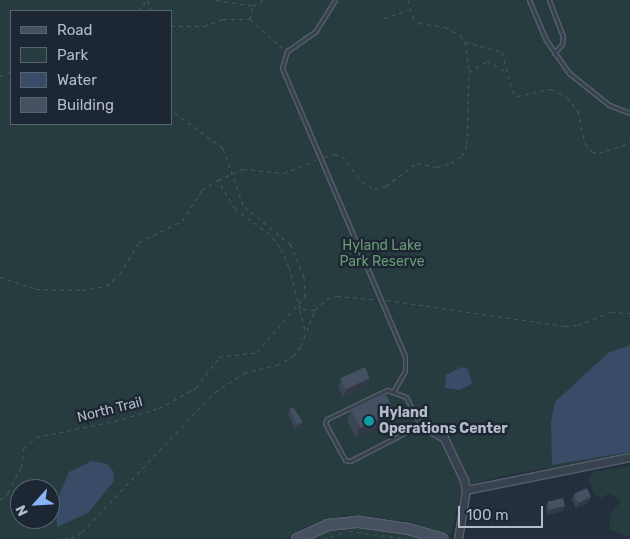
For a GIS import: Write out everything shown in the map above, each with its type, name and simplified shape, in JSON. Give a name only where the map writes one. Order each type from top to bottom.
[{"type":"street","points":[[420,426],[444,438],[466,490],[458,539]]},
{"type":"street","points":[[466,490],[630,457]]},
{"type":"street","points":[[297,539],[328,526],[359,522],[408,528],[443,539]]},
{"type":"lane","points":[[335,0],[316,31],[287,51],[281,62],[283,74],[352,228],[378,299],[406,362],[405,371],[394,390]]},
{"type":"lane","points":[[529,0],[554,53],[569,73],[595,96],[630,114]]},
{"type":"lane","points":[[549,0],[563,36],[562,44],[554,53]]},
{"type":"lane","points":[[394,390],[410,402],[420,426],[350,461],[343,458],[325,423],[327,419],[380,391],[394,390]]},
{"type":"path","points":[[139,10],[148,0]]},
{"type":"path","points":[[216,0],[253,6],[263,0]]},
{"type":"path","points":[[408,0],[410,10],[419,23],[449,28],[465,42],[498,49],[504,55],[507,72],[517,96],[551,89],[571,101],[580,117],[586,146],[592,152],[599,153],[630,143]]},
{"type":"path","points":[[250,19],[253,6]]},
{"type":"path","points":[[384,18],[410,10]]},
{"type":"path","points":[[172,26],[204,26],[223,18],[250,19],[275,44],[287,51]]},
{"type":"path","points":[[0,277],[28,288],[82,290],[106,286],[120,274],[139,242],[182,220],[202,190],[232,173],[252,169],[284,173],[334,154],[342,156],[366,186],[378,189],[417,163],[437,167],[457,160],[467,144],[469,72],[465,42]]},
{"type":"path","points":[[469,72],[487,61],[507,72]]},
{"type":"path","name":"North Trail","points":[[0,500],[8,493],[21,467],[24,448],[36,437],[116,421],[159,408],[196,388],[219,356],[257,352],[305,296],[304,277],[291,245],[243,205],[220,144],[172,111]]},
{"type":"path","points":[[218,180],[235,209],[262,228],[280,247],[289,267],[306,331]]},
{"type":"path","points":[[57,539],[71,538],[82,532],[215,392],[244,373],[289,359],[299,349],[315,310],[333,296],[378,299],[569,326],[611,312],[630,313]]},
{"type":"path","points":[[300,308],[315,310]]},
{"type":"path","points":[[323,539],[346,531],[410,539]]},
{"type":"green space","name":"Hyland Lake Park Reserve","points":[[0,0],[630,0],[630,455],[501,476],[462,488],[451,535],[404,521],[345,515],[305,527],[286,539],[0,539]]},
{"type":"green space","points":[[630,466],[630,537],[609,529],[611,513],[621,501],[609,493],[602,498],[595,496],[589,480],[592,472]]},
{"type":"green space","points":[[353,527],[392,531],[426,539],[308,539],[327,531]]},
{"type":"water","points":[[630,345],[630,452],[552,465],[551,421],[555,402],[608,353]]},
{"type":"water","points":[[461,367],[468,369],[472,384],[459,390],[445,388],[446,375]]},
{"type":"water","points":[[92,461],[107,464],[113,471],[114,481],[88,513],[60,526],[60,493],[69,472]]},
{"type":"building","points":[[365,367],[370,378],[345,389],[340,378]]},
{"type":"building","points":[[385,393],[394,411],[360,428],[351,410]]},
{"type":"building","points":[[293,407],[303,422],[297,425],[290,409]]},
{"type":"building","points":[[587,488],[591,497],[578,503],[574,494]]},
{"type":"building","points":[[563,498],[565,506],[549,510],[547,502]]},
{"type":"place","name":"Hyland Operations Center","points":[[369,421]]}]
